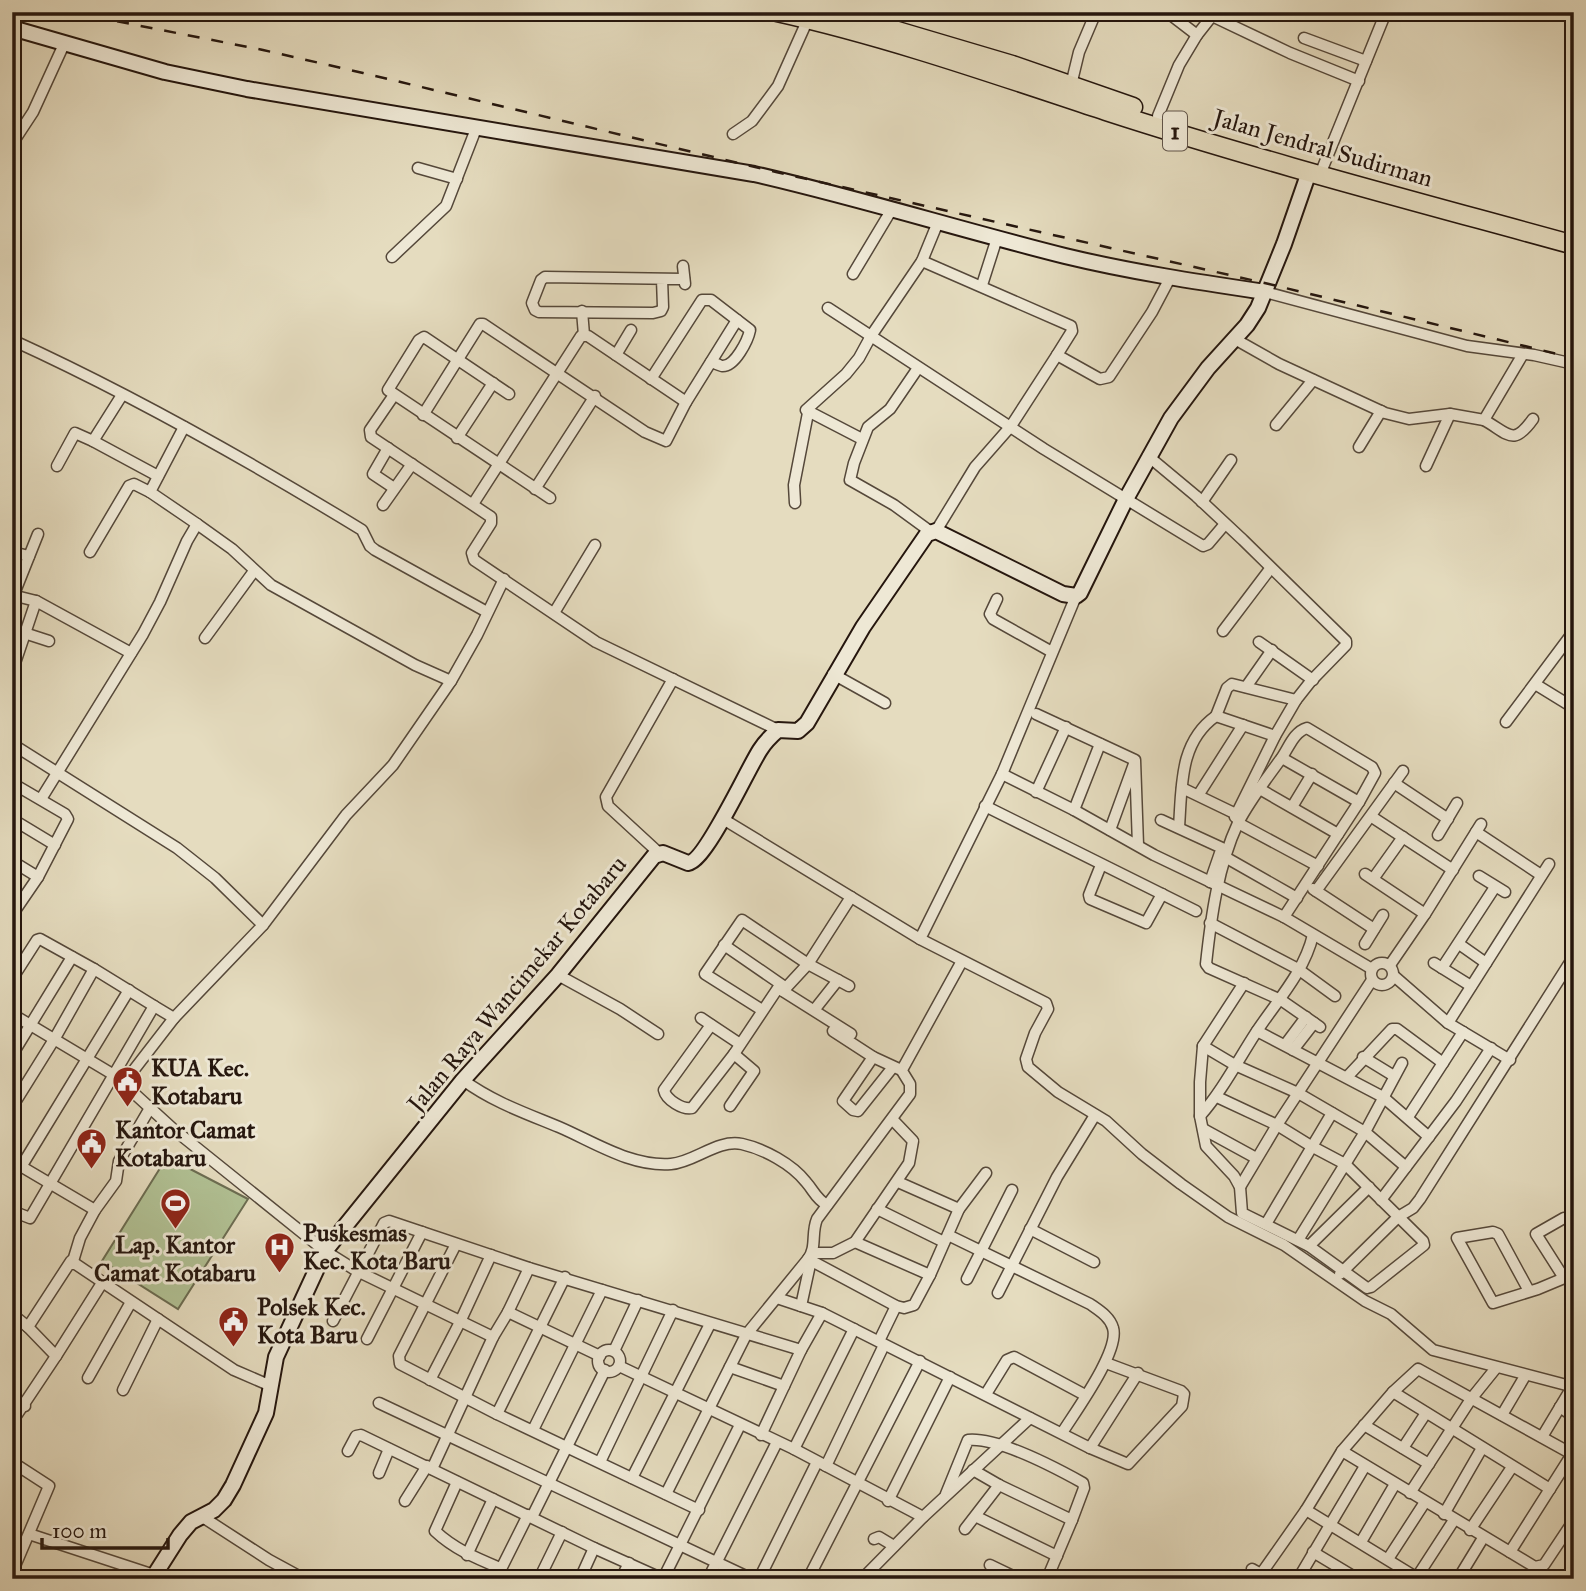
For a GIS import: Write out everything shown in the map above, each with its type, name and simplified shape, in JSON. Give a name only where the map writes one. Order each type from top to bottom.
[{"type":"highway","name":"Jalan Jendral Sudirman","points":[[777,12],[1001,75],[1106,111],[1574,245]]},
{"type":"highway","name":"1","points":[[833,12],[861,16],[1316,169],[1574,239]]},
{"type":"street","points":[[1071,85],[1079,52],[1096,12]]},
{"type":"street","points":[[1167,12],[1197,35]]},
{"type":"street","points":[[920,940],[1002,774],[1076,596],[1080,593],[1148,456],[1188,394],[1233,338],[1247,325],[1265,292],[1316,169],[1359,81],[1386,12]]},
{"type":"street","points":[[1158,116],[1179,65],[1197,35],[1214,14],[1290,53],[1359,81]]},
{"type":"street","points":[[733,134],[752,121],[778,86],[808,19]]},
{"type":"street","points":[[12,28],[192,78],[742,171],[824,190],[1068,257],[1170,278],[1265,292],[1467,346],[1574,364]]},
{"type":"street","points":[[1304,38],[1366,61]]},
{"type":"street","points":[[12,144],[33,112],[65,42]]},
{"type":"street","points":[[447,122],[474,134],[496,131]]},
{"type":"street","points":[[392,257],[444,208],[474,134]]},
{"type":"street","points":[[418,168],[457,179]]},
{"type":"street","points":[[853,274],[892,209]]},
{"type":"street","points":[[795,503],[794,485],[807,407],[846,374],[922,261],[938,222]]},
{"type":"street","points":[[982,285],[997,238]]},
{"type":"street","points":[[394,395],[369,433],[387,448],[489,515],[492,520],[472,557],[596,642],[778,730],[793,732],[803,728],[833,674],[895,579],[934,531],[975,467],[1011,426],[1073,331],[1071,326],[922,261]]},
{"type":"street","points":[[662,279],[663,307],[661,311],[653,313],[540,312],[535,310],[532,303],[541,280],[545,277],[662,279],[684,282],[683,267]]},
{"type":"street","points":[[1057,355],[1100,379],[1109,377],[1156,306],[1170,278]]},
{"type":"street","points":[[651,379],[702,300],[711,300],[750,330],[738,354],[726,366],[711,362]]},
{"type":"street","points":[[828,308],[918,368],[1203,546],[1226,524]]},
{"type":"street","points":[[473,504],[584,335],[582,311]]},
{"type":"street","points":[[424,415],[480,324],[483,324],[595,396],[645,432],[666,441],[686,402],[737,320]]},
{"type":"street","points":[[616,355],[631,330]]},
{"type":"street","points":[[584,335],[686,402]]},
{"type":"street","points":[[509,394],[422,337],[388,388],[389,392],[550,498]]},
{"type":"street","points":[[1233,338],[1312,380],[1381,411],[1409,419],[1450,414],[1484,420],[1510,435],[1517,436],[1521,435],[1533,419]]},
{"type":"street","points":[[12,340],[257,466],[362,530],[375,550],[487,612]]},
{"type":"street","points":[[1484,420],[1523,354]]},
{"type":"street","points":[[918,368],[890,409],[868,427],[851,471],[851,482],[934,531],[1063,594],[1076,596]]},
{"type":"street","points":[[1276,425],[1312,380]]},
{"type":"street","points":[[457,438],[493,383]]},
{"type":"street","points":[[93,441],[122,395]]},
{"type":"street","points":[[535,489],[595,396]]},
{"type":"street","points":[[1359,447],[1381,411]]},
{"type":"street","points":[[808,413],[862,439]]},
{"type":"street","points":[[1426,466],[1450,414]]},
{"type":"street","points":[[149,492],[184,427]]},
{"type":"street","points":[[57,466],[75,433],[158,476]]},
{"type":"street","points":[[387,448],[373,474],[394,488]]},
{"type":"street","points":[[1148,456],[1226,524],[1346,641],[1343,649],[1296,700],[1275,736],[1224,853],[1214,885],[1207,966],[1281,1000],[1313,1022],[1289,1048]]},
{"type":"street","points":[[1202,502],[1231,460]]},
{"type":"street","points":[[383,505],[412,464]]},
{"type":"street","points":[[90,552],[129,486],[134,484],[232,549],[271,585],[415,665],[451,681]]},
{"type":"street","points":[[41,799],[89,724],[160,602],[197,524]]},
{"type":"street","points":[[12,587],[16,589],[38,534]]},
{"type":"street","points":[[554,614],[595,545]]},
{"type":"street","points":[[12,552],[29,556]]},
{"type":"street","points":[[1223,631],[1270,569]]},
{"type":"street","points":[[205,638],[254,571]]},
{"type":"street","points":[[123,1084],[174,1018],[264,925],[346,815],[393,765],[451,681],[504,579]]},
{"type":"street","points":[[12,595],[36,601],[131,653]]},
{"type":"street","points":[[996,599],[990,614],[993,619],[1052,652]]},
{"type":"street","points":[[12,672],[36,601]]},
{"type":"street","points":[[12,628],[49,641]]},
{"type":"street","points":[[1506,722],[1574,631]]},
{"type":"street","points":[[1259,642],[1312,680]]},
{"type":"street","points":[[1246,687],[1272,650]]},
{"type":"street","points":[[833,674],[885,703]]},
{"type":"street","points":[[659,853],[608,806],[606,797],[674,679]]},
{"type":"street","points":[[1535,684],[1574,708]]},
{"type":"street","points":[[1179,827],[1185,762],[1193,740],[1216,716],[1230,685],[1296,700]]},
{"type":"street","points":[[1036,714],[1135,760]]},
{"type":"street","points":[[1216,716],[1275,736]]},
{"type":"street","points":[[1199,794],[1243,725]]},
{"type":"street","points":[[1036,792],[1066,727]]},
{"type":"street","points":[[1238,819],[1297,733],[1307,729],[1375,770],[1359,802],[1284,917]]},
{"type":"street","name":"Jalan Raya Wancimekar Kotabaru","points":[[153,1577],[191,1522],[214,1510],[233,1485],[266,1413],[276,1357],[325,1251],[463,1080],[558,975],[637,876],[659,853],[688,863],[694,862],[723,819],[759,751],[778,730]]},
{"type":"street","points":[[12,744],[177,848],[215,878],[264,925]]},
{"type":"street","points":[[1074,810],[1100,744]]},
{"type":"street","points":[[1282,758],[1359,802]]},
{"type":"street","points":[[1110,830],[1135,760]]},
{"type":"street","points":[[1135,760],[1138,845]]},
{"type":"street","points":[[1374,929],[1314,890],[1372,817],[1403,771]]},
{"type":"street","points":[[1002,774],[1214,885],[1284,917],[1372,974],[1380,986],[1389,984],[1392,971],[1478,828],[1541,875]]},
{"type":"street","points":[[1292,807],[1312,774]]},
{"type":"street","points":[[12,783],[68,817],[38,877],[16,900],[12,915]]},
{"type":"street","points":[[1394,783],[1448,819]]},
{"type":"street","points":[[1182,788],[1199,794],[1318,866]]},
{"type":"street","points":[[1258,788],[1338,834]]},
{"type":"street","points":[[1438,835],[1457,803]]},
{"type":"street","points":[[985,806],[1196,911]]},
{"type":"street","points":[[1372,817],[1453,870]]},
{"type":"street","points":[[12,819],[55,845]]},
{"type":"street","points":[[723,819],[920,940],[1046,1003],[1048,1009],[1035,1032],[1026,1059],[1028,1068],[1058,1092],[1107,1121],[1142,1154],[1219,1210],[1284,1245],[1365,1301],[1401,1321],[1433,1350],[1573,1387],[1542,1437]]},
{"type":"street","points":[[1161,820],[1179,827],[1297,898]]},
{"type":"street","points":[[1403,837],[1369,877],[1425,914]]},
{"type":"street","points":[[12,861],[38,877]]},
{"type":"street","points":[[1448,1023],[1549,864]]},
{"type":"street","points":[[1101,865],[1088,895],[1090,899],[1146,923],[1161,894]]},
{"type":"street","points":[[1471,986],[1438,966],[1459,944],[1500,890],[1479,876]]},
{"type":"street","points":[[784,989],[808,964],[851,897]]},
{"type":"street","points":[[1365,944],[1383,915]]},
{"type":"street","points":[[762,1010],[705,974],[744,920],[808,964],[849,986]]},
{"type":"street","points":[[1210,923],[1298,969],[1335,996]]},
{"type":"street","points":[[1200,1116],[1217,1097],[1257,1031],[1281,1000],[1313,935]]},
{"type":"street","points":[[12,979],[38,939],[94,969],[174,1018]]},
{"type":"street","points":[[1459,944],[1486,963]]},
{"type":"street","points":[[724,945],[851,1034]]},
{"type":"street","points":[[1336,1280],[1343,1270],[1420,1199],[1574,956]]},
{"type":"street","points":[[12,1055],[72,957]]},
{"type":"street","points":[[873,1057],[843,1101],[853,1110],[858,1111],[897,1069],[962,961]]},
{"type":"street","points":[[1240,1187],[1380,963],[1448,1023],[1510,1060]]},
{"type":"street","points":[[12,1107],[94,969]]},
{"type":"street","points":[[558,975],[620,1009],[658,1034]]},
{"type":"street","points":[[815,1009],[838,980]]},
{"type":"street","points":[[1217,1097],[1277,1125],[1345,1164],[1424,1245],[1370,1288],[1309,1246],[1242,1213],[1240,1187],[1234,1176],[1206,1146],[1200,1116],[1203,1046],[1244,983]]},
{"type":"street","points":[[711,1025],[664,1094],[684,1108],[692,1108],[734,1054],[778,988],[784,989]]},
{"type":"street","points":[[95,1209],[17,1164],[129,990]]},
{"type":"street","points":[[12,1211],[30,1219],[154,1006]]},
{"type":"street","points":[[12,1014],[114,1075],[150,1108],[325,1251],[357,1271],[425,1306],[493,1337]]},
{"type":"street","points":[[701,1018],[740,1044]]},
{"type":"street","points":[[1347,1077],[1363,1057],[1394,1028],[1443,1063]]},
{"type":"street","points":[[801,1306],[811,1257],[813,1228],[827,1205],[911,1094],[910,1084],[897,1069],[833,1031]]},
{"type":"street","points":[[1257,1031],[1383,1097],[1429,1137]]},
{"type":"street","points":[[1408,1117],[1464,1032]]},
{"type":"street","points":[[1203,1046],[1236,1065],[1298,1093],[1366,1132],[1406,1167]]},
{"type":"street","points":[[1381,1200],[1457,1101],[1491,1048]]},
{"type":"street","points":[[730,1106],[754,1070],[734,1054]]},
{"type":"street","points":[[1363,1057],[1394,1076]]},
{"type":"street","points":[[1298,1240],[1366,1132],[1402,1063]]},
{"type":"street","points":[[463,1080],[481,1093],[526,1115],[611,1152],[638,1159],[673,1164],[726,1145],[747,1145],[773,1156],[805,1180],[816,1198],[827,1205]]},
{"type":"street","points":[[27,1327],[70,1261],[73,1261],[80,1238],[95,1209],[116,1181],[119,1161],[150,1108]]},
{"type":"street","points":[[1266,1224],[1332,1113]]},
{"type":"street","points":[[998,1293],[1057,1177],[1095,1115]]},
{"type":"street","points":[[666,1494],[746,1335],[811,1257],[833,1253],[855,1242],[912,1159],[913,1141],[892,1119]]},
{"type":"street","points":[[1203,1129],[1256,1158]]},
{"type":"street","points":[[811,1257],[896,1306],[904,1308],[914,1305],[959,1209],[986,1173]]},
{"type":"street","points":[[898,1182],[959,1209]]},
{"type":"street","points":[[1309,1246],[1369,1187]]},
{"type":"street","points":[[967,1279],[1012,1190]]},
{"type":"street","points":[[877,1209],[946,1239],[983,1251],[1090,1304],[1107,1316],[1114,1336],[1106,1363],[1062,1433]]},
{"type":"street","points":[[1529,1291],[1498,1234],[1493,1232],[1457,1238],[1493,1303],[1529,1291],[1569,1276],[1536,1234],[1564,1218],[1569,1218],[1574,1224]]},
{"type":"street","points":[[333,1321],[357,1271],[387,1221],[529,1268],[801,1350]]},
{"type":"street","points":[[1030,1230],[1094,1262]]},
{"type":"street","points":[[367,1339],[422,1232]]},
{"type":"street","points":[[855,1242],[930,1275]]},
{"type":"street","points":[[456,1244],[398,1360],[400,1364],[497,1414],[699,1510]]},
{"type":"street","points":[[430,1380],[491,1255]]},
{"type":"street","points":[[73,1261],[234,1370],[271,1386]]},
{"type":"street","points":[[405,1501],[430,1467],[447,1436],[529,1268]]},
{"type":"street","points":[[497,1414],[565,1277]]},
{"type":"street","points":[[12,1422],[25,1406],[102,1283]]},
{"type":"street","points":[[533,1430],[602,1290]]},
{"type":"street","points":[[777,1298],[822,1313],[1090,1448],[1129,1464],[1182,1406],[1184,1398],[1181,1391],[1106,1363]]},
{"type":"street","points":[[614,1351],[638,1300]]},
{"type":"street","points":[[88,1378],[131,1302]]},
{"type":"street","points":[[759,1579],[822,1464],[882,1343],[896,1306]]},
{"type":"street","points":[[600,1462],[673,1310]]},
{"type":"street","points":[[508,1312],[600,1356]]},
{"type":"street","points":[[761,1435],[801,1350],[822,1313]]},
{"type":"street","points":[[12,1314],[56,1356]]},
{"type":"street","points":[[123,1390],[158,1319]]},
{"type":"street","points":[[632,1478],[710,1324]]},
{"type":"street","points":[[794,1449],[854,1329]]},
{"type":"street","points":[[608,1350],[614,1351],[620,1358],[619,1366],[611,1371],[605,1370],[599,1364],[600,1356],[608,1350]]},
{"type":"street","points":[[986,1394],[1007,1360],[1014,1357],[1085,1395]]},
{"type":"street","points":[[808,1579],[920,1361]]},
{"type":"street","points":[[619,1366],[740,1426],[794,1449],[888,1501],[923,1517]]},
{"type":"street","points":[[730,1367],[784,1386]]},
{"type":"street","points":[[1261,1574],[1307,1510],[1342,1451],[1393,1392],[1420,1368],[1471,1399],[1573,1452],[1510,1552]]},
{"type":"street","points":[[1410,1493],[1471,1399],[1496,1368]]},
{"type":"street","points":[[496,1579],[549,1483],[605,1370]]},
{"type":"street","points":[[1090,1448],[1138,1373]]},
{"type":"street","points":[[1502,1415],[1525,1376]]},
{"type":"street","points":[[888,1501],[950,1377]]},
{"type":"street","points":[[1393,1392],[1550,1489]]},
{"type":"street","points":[[12,1396],[25,1406]]},
{"type":"street","points":[[379,1403],[752,1579]]},
{"type":"street","points":[[1560,1407],[1574,1416]]},
{"type":"street","points":[[1403,1448],[1426,1413]]},
{"type":"street","points":[[862,1579],[923,1517],[1030,1418]]},
{"type":"street","points":[[1364,1425],[1429,1464]]},
{"type":"street","points":[[348,1451],[358,1434],[663,1579],[740,1426]]},
{"type":"street","points":[[944,1498],[968,1440],[1001,1444],[1083,1483],[1084,1488],[1047,1579]]},
{"type":"street","points":[[708,1579],[777,1442]]},
{"type":"street","points":[[1444,1514],[1482,1448]]},
{"type":"street","points":[[379,1473],[389,1449]]},
{"type":"street","points":[[1342,1451],[1483,1538],[1538,1567]]},
{"type":"street","points":[[12,1462],[49,1486],[12,1573]]},
{"type":"street","points":[[1298,1579],[1365,1466]]},
{"type":"street","points":[[1470,1530],[1512,1467]]},
{"type":"street","points":[[973,1470],[1072,1520]]},
{"type":"street","points":[[457,1482],[435,1531],[467,1555],[500,1568]]},
{"type":"street","points":[[1361,1542],[1395,1484]]},
{"type":"street","points":[[965,1529],[977,1517],[999,1485]]},
{"type":"street","points":[[467,1555],[493,1499]]},
{"type":"street","points":[[1388,1559],[1425,1502]]},
{"type":"street","points":[[1307,1510],[1418,1578],[1454,1520]]},
{"type":"street","points":[[201,1517],[304,1579]]},
{"type":"street","points":[[977,1517],[1057,1556]]},
{"type":"street","points":[[1532,1579],[1574,1520]]},
{"type":"street","points":[[539,1579],[562,1532]]},
{"type":"street","points":[[29,1534],[153,1577]]},
{"type":"street","points":[[874,1539],[879,1537],[894,1546]]},
{"type":"street","points":[[1458,1579],[1483,1538]]},
{"type":"street","points":[[580,1579],[594,1548]]},
{"type":"street","points":[[1313,1552],[1358,1579]]},
{"type":"street","points":[[621,1579],[629,1563]]},
{"type":"street","points":[[990,1565],[1019,1579]]},
{"type":"green space","name":"Lap. Kantor Camat Kotabaru","points":[[167,1157],[248,1199],[178,1309],[102,1261]]},
{"type":"railway","points":[[70,12],[263,50],[363,73],[776,172],[1269,284],[1574,358]]},
{"type":"place","name":"KUA Kec. Kotabaru","points":[[128,1109]]},
{"type":"place","name":"Kantor Camat Kotabaru","points":[[92,1171]]},
{"type":"place","name":"Lap. Kantor Camat Kotabaru","points":[[175,1230]]},
{"type":"place","name":"Puskesmas Kec. Kota Baru","points":[[280,1274]]},
{"type":"place","name":"Polsek Kec. Kota Baru","points":[[234,1348]]}]
